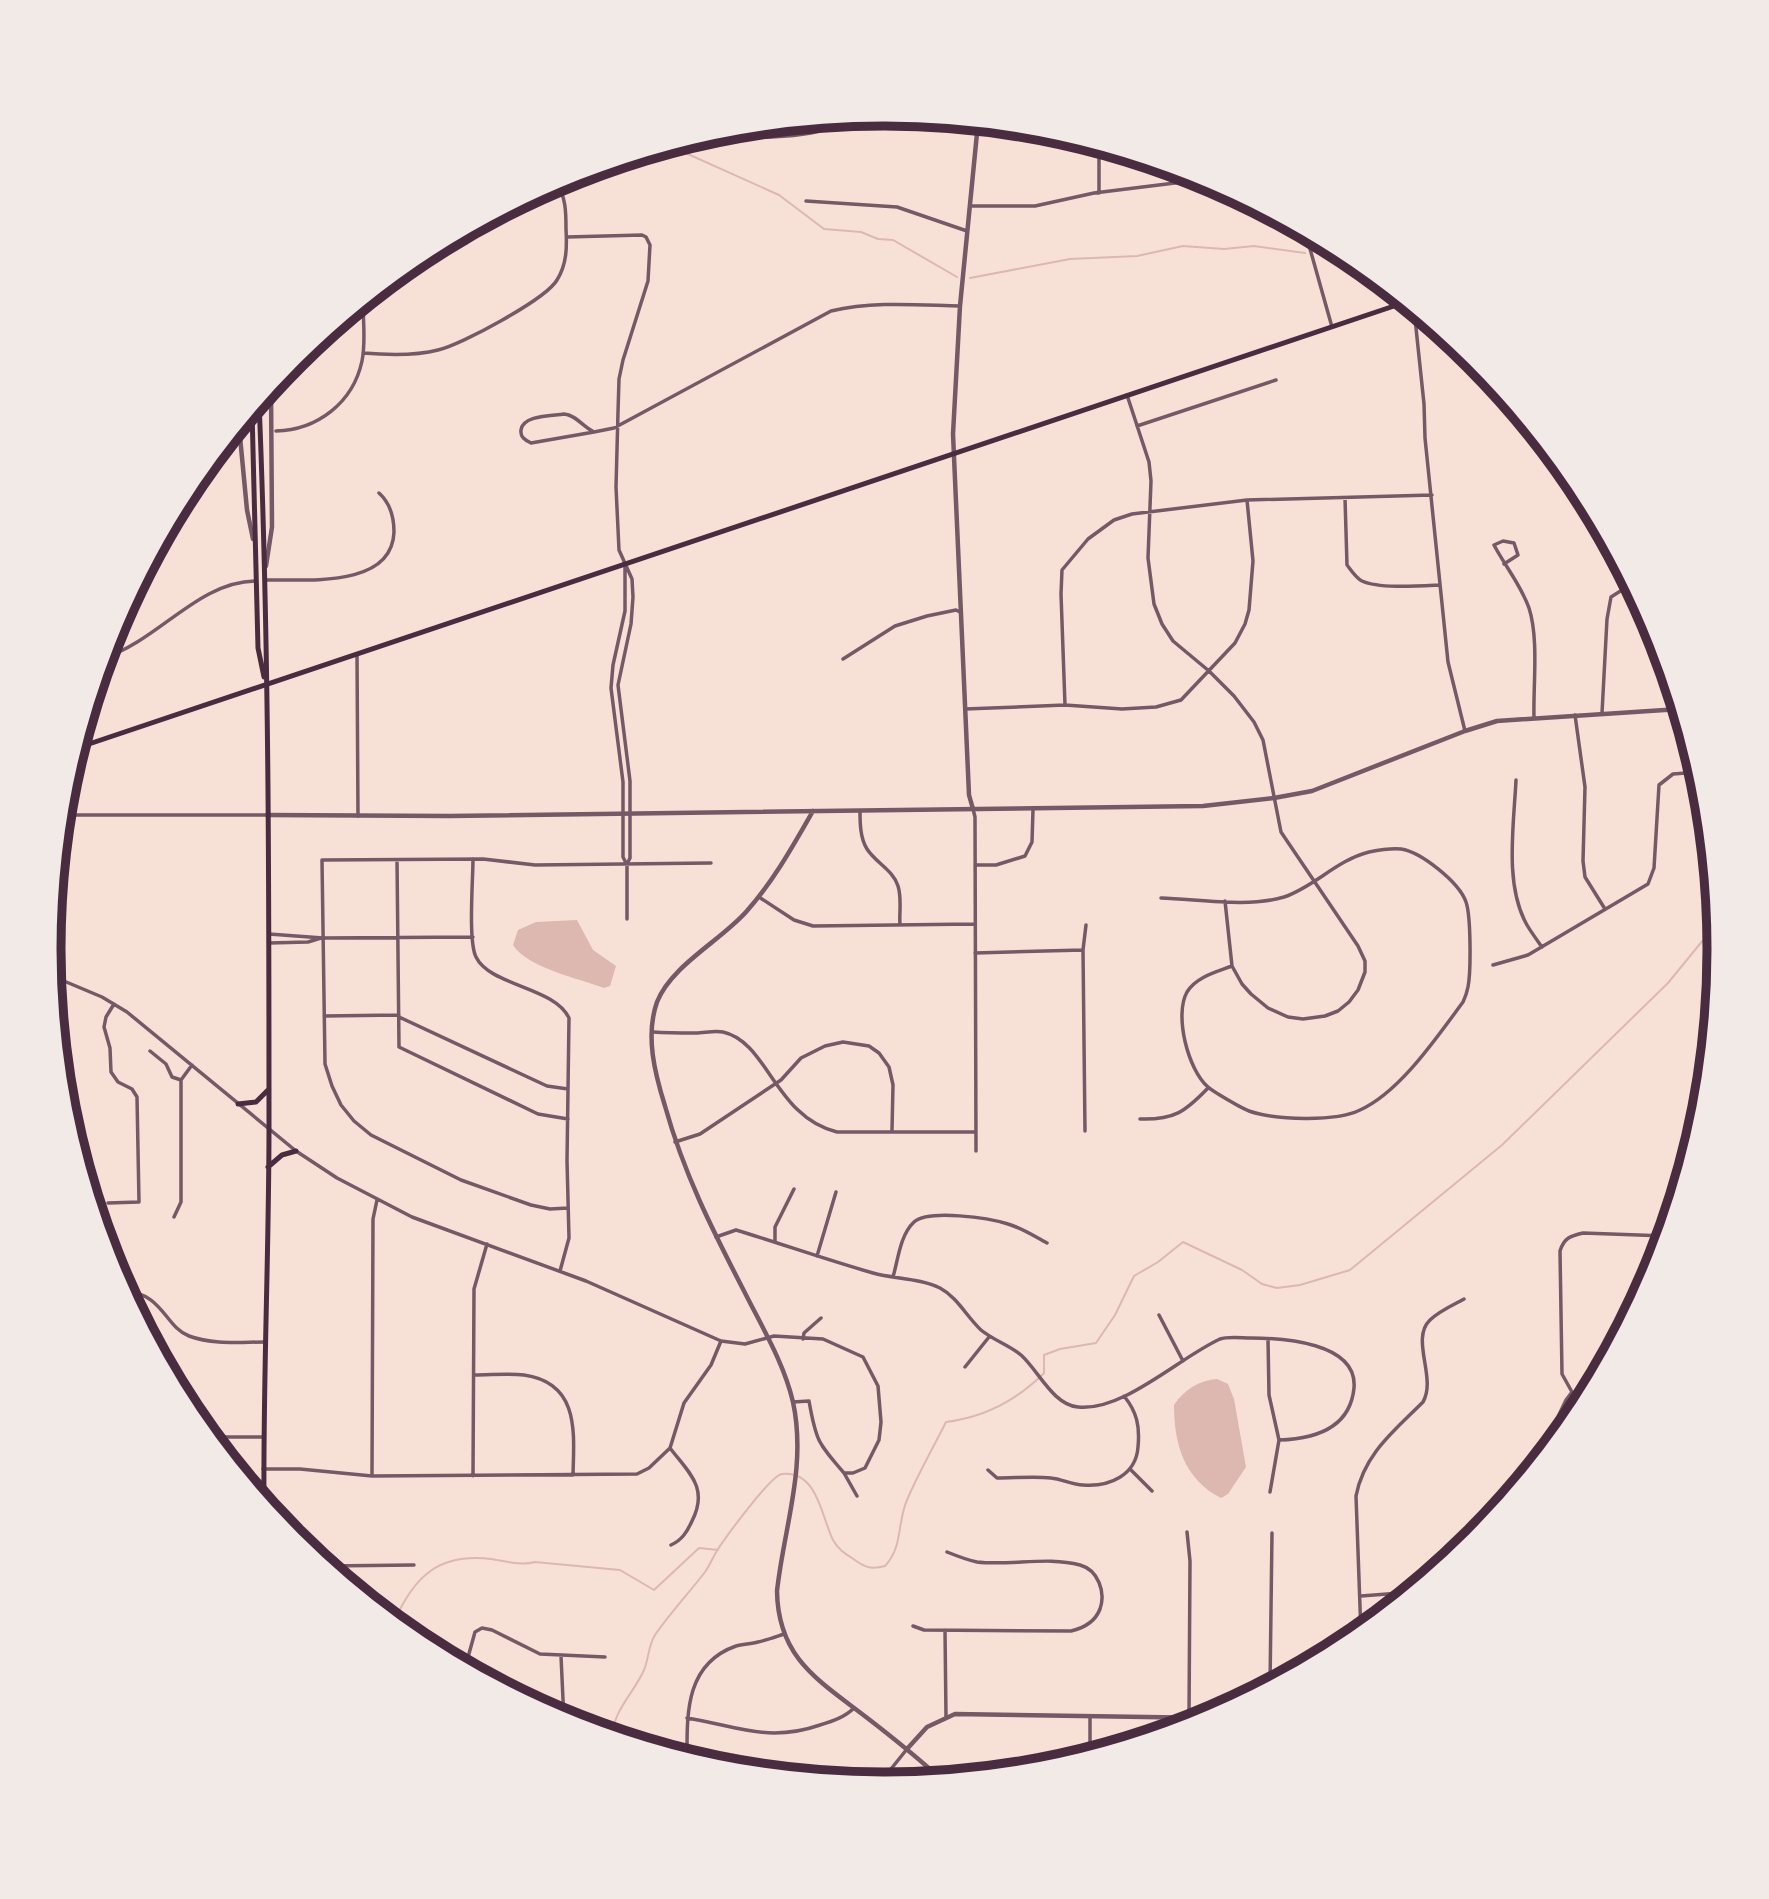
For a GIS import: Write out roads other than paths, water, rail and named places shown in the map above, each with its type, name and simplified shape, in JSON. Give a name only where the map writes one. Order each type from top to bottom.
[{"type":"main road","points":[[87,744],[1397,305]]},
{"type":"main road","points":[[259,415],[266,580],[269,1089],[264,1490]]},
{"type":"main road","points":[[252,423],[258,648],[266,684]]},
{"type":"main road","points":[[239,1104],[256,1102],[269,1089]]},
{"type":"main road","points":[[268,1167],[282,1155],[296,1151]]},
{"type":"street","points":[[763,135],[813,134],[832,128]]},
{"type":"street","points":[[976,1151],[975,817],[969,795],[953,453],[960,306],[977,132]]},
{"type":"street","points":[[1099,154],[1099,193]]},
{"type":"street","points":[[971,206],[1035,206],[1099,193],[1182,182]]},
{"type":"street","points":[[363,353],[437,351],[454,345],[545,293],[558,279],[565,260],[565,201],[561,193]]},
{"type":"street","points":[[806,201],[897,207],[969,231]]},
{"type":"street","points":[[566,237],[642,235],[649,241],[648,281],[619,379],[619,550],[632,579],[633,614],[618,685],[630,781],[627,919]]},
{"type":"street","points":[[1309,245],[1332,327]]},
{"type":"street","points":[[594,432],[568,414],[528,421],[521,431],[526,442],[531,443],[594,432],[614,428],[831,311],[897,303],[960,306]]},
{"type":"street","points":[[276,431],[309,425],[338,406],[354,384],[363,353],[363,313]]},
{"type":"street","points":[[1415,321],[1448,662],[1465,731]]},
{"type":"street","points":[[1137,426],[1276,380]]},
{"type":"street","points":[[1127,395],[1149,462],[1151,481],[1148,558],[1154,604],[1173,641],[1234,696],[1254,722],[1263,740],[1281,832],[1359,946],[1365,961],[1364,976],[1349,1002],[1338,1011],[1325,1016],[1303,1019],[1288,1017],[1268,1008],[1251,995],[1232,966],[1225,901]]},
{"type":"street","points":[[265,570],[272,527],[271,401]]},
{"type":"street","points":[[238,440],[254,544]]},
{"type":"street","points":[[266,580],[328,579],[360,573],[377,565],[387,554],[394,533],[389,505],[379,493]]},
{"type":"street","points":[[1065,705],[1062,570],[1088,539],[1114,520],[1132,514],[1247,499],[1432,495]]},
{"type":"street","points":[[1345,498],[1347,565],[1357,577],[1368,582],[1401,586],[1440,586]]},
{"type":"street","points":[[965,709],[1065,705],[1122,709],[1171,704],[1181,699],[1235,643],[1245,624],[1249,610],[1253,561],[1247,499]]},
{"type":"street","points":[[1504,564],[1518,555],[1514,543],[1503,541],[1494,545],[1504,564],[1517,582],[1529,609],[1533,636],[1534,718]]},
{"type":"street","points":[[625,564],[625,611],[613,665],[611,688],[623,782],[623,857],[627,864]]},
{"type":"street","points":[[117,654],[130,649],[211,592],[236,583],[256,581]]},
{"type":"street","points":[[1602,713],[1607,619],[1611,597],[1625,590]]},
{"type":"street","points":[[843,659],[895,626],[956,610],[960,612]]},
{"type":"street","points":[[357,654],[358,816]]},
{"type":"street","points":[[73,815],[358,816],[1203,806],[1274,799],[1312,791],[1497,721],[1672,709]]},
{"type":"street","points":[[1575,715],[1585,787],[1585,877],[1605,909]]},
{"type":"street","points":[[1493,965],[1528,955],[1648,884],[1654,868],[1659,785],[1673,774],[1688,773]]},
{"type":"street","points":[[1516,780],[1514,887],[1526,923],[1542,947]]},
{"type":"street","points":[[860,810],[862,834],[867,848],[898,884],[900,925]]},
{"type":"street","points":[[975,865],[996,865],[1025,856],[1033,837],[1033,810]]},
{"type":"street","points":[[813,811],[760,897],[729,929],[671,980],[656,1004],[653,1064],[675,1142],[690,1182],[783,1372],[793,1402],[799,1465],[777,1591],[784,1634],[804,1668],[932,1771]]},
{"type":"street","points":[[623,840],[629,840]]},
{"type":"street","points":[[1161,898],[1264,901],[1284,896],[1314,882],[1368,852],[1404,849],[1440,870],[1458,888],[1467,907],[1468,987],[1463,1002],[1444,1029],[1400,1079],[1358,1112],[1284,1117],[1249,1111],[1208,1088],[1186,1048],[1181,1007],[1187,991],[1198,980],[1232,966]]},
{"type":"street","points":[[473,859],[475,956],[483,966],[555,1002],[566,1011],[570,1023],[569,1244],[560,1271]]},
{"type":"street","points":[[568,1209],[531,1205],[461,1180],[366,1132],[347,1113],[332,1086],[325,1065],[322,860],[473,859],[535,865],[711,863]]},
{"type":"street","points":[[397,860],[398,1048],[538,1114],[568,1119]]},
{"type":"street","points":[[760,897],[794,920],[813,926],[974,924]]},
{"type":"street","points":[[1085,1131],[1083,950],[1086,925]]},
{"type":"street","points":[[268,934],[323,938],[473,937]]},
{"type":"street","points":[[268,943],[308,942],[323,938]]},
{"type":"street","points":[[975,953],[1083,950]]},
{"type":"street","points":[[62,979],[81,986],[114,1004],[296,1151],[377,1200],[425,1222],[560,1271],[721,1341],[744,1344],[774,1336],[823,1339],[863,1357],[878,1386],[881,1422],[879,1440],[865,1468],[853,1474],[844,1473]]},
{"type":"street","points":[[108,1203],[139,1202],[137,1097],[132,1089],[121,1085],[112,1075],[110,1048],[104,1030],[106,1017],[114,1004]]},
{"type":"street","points":[[324,1016],[399,1016],[547,1086],[568,1089]]},
{"type":"street","points":[[653,1032],[721,1031],[736,1037],[748,1046],[797,1112],[820,1127],[837,1132],[976,1132]]},
{"type":"street","points":[[675,1142],[700,1133],[781,1080],[801,1058],[825,1046],[843,1042],[869,1046],[885,1059],[892,1076],[892,1130]]},
{"type":"street","points":[[150,1051],[166,1065],[172,1076],[181,1080]]},
{"type":"street","points":[[174,1217],[181,1202],[181,1080],[192,1065]]},
{"type":"street","points":[[1140,1119],[1163,1119],[1176,1115],[1208,1088]]},
{"type":"street","points":[[775,1242],[775,1227],[794,1189]]},
{"type":"street","points":[[817,1256],[836,1192]]},
{"type":"street","points":[[372,1476],[372,1227],[377,1200]]},
{"type":"street","points":[[893,1277],[905,1235],[912,1224],[930,1214],[1005,1223],[1046,1243]]},
{"type":"street","points":[[716,1237],[736,1230],[817,1256],[939,1288],[949,1294],[979,1329],[1020,1354],[1063,1403],[1077,1407],[1091,1407],[1124,1396],[1220,1339],[1295,1340],[1329,1352],[1345,1363],[1353,1377],[1353,1391],[1342,1416],[1330,1428],[1318,1434],[1279,1440]]},
{"type":"street","points":[[1577,1394],[1572,1392],[1562,1374],[1562,1243],[1570,1236],[1583,1233],[1656,1236]]},
{"type":"street","points":[[473,1476],[474,1289],[486,1244]]},
{"type":"street","points":[[137,1294],[157,1304],[178,1329],[188,1336],[208,1342],[265,1342]]},
{"type":"street","points":[[1361,1621],[1356,1496],[1360,1476],[1378,1446],[1428,1394],[1423,1336],[1426,1324],[1464,1299]]},
{"type":"street","points":[[1159,1315],[1183,1361]]},
{"type":"street","points":[[803,1339],[804,1333],[821,1318]]},
{"type":"street","points":[[965,1367],[989,1336]]},
{"type":"street","points":[[1268,1339],[1269,1395],[1279,1440],[1270,1492]]},
{"type":"street","points":[[264,1469],[300,1469],[372,1476],[637,1474],[649,1468],[670,1448],[684,1403],[711,1365],[721,1341]]},
{"type":"street","points":[[474,1375],[525,1375],[542,1380],[564,1397],[573,1422],[573,1475]]},
{"type":"street","points":[[1548,1436],[1572,1392]]},
{"type":"street","points":[[988,1470],[997,1478],[1049,1478],[1096,1486],[1110,1482],[1131,1470],[1137,1455],[1140,1429],[1133,1408],[1124,1396]]},
{"type":"street","points":[[793,1402],[809,1401],[819,1445],[844,1473],[857,1496]]},
{"type":"street","points":[[221,1437],[264,1437]]},
{"type":"street","points":[[670,1448],[695,1480],[699,1494],[698,1508],[688,1530],[671,1545]]},
{"type":"street","points":[[1131,1470],[1152,1491]]},
{"type":"street","points":[[1187,1532],[1191,1561],[1188,1618],[1189,1714]]},
{"type":"street","points":[[1270,1676],[1272,1533]]},
{"type":"street","points":[[913,1626],[924,1630],[1072,1631],[1089,1624],[1101,1607],[1099,1582],[1083,1565],[978,1562],[947,1552]]},
{"type":"street","points":[[340,1566],[414,1565]]},
{"type":"street","points":[[1361,1596],[1397,1593]]},
{"type":"street","points":[[467,1658],[474,1635],[482,1628],[492,1630],[536,1653],[605,1657]]},
{"type":"street","points":[[945,1630],[946,1717]]},
{"type":"street","points":[[687,1749],[690,1696],[696,1681],[715,1657],[736,1646],[784,1634]]},
{"type":"street","points":[[561,1656],[563,1707]]},
{"type":"street","points":[[687,1718],[745,1732],[795,1733],[832,1721],[854,1708]]},
{"type":"street","points":[[888,1773],[927,1727],[946,1717],[966,1714],[1181,1717]]},
{"type":"street","points":[[1090,1716],[1090,1747]]},
{"type":"waterway","points":[[682,151],[779,195],[824,229],[861,232],[878,239],[893,240],[957,277]]},
{"type":"waterway","points":[[970,278],[1070,259],[1137,256],[1183,246],[1224,249],[1254,246],[1305,253]]},
{"type":"waterway","points":[[614,1727],[620,1709],[644,1670],[655,1635],[705,1572],[739,1520],[776,1477],[782,1474],[794,1475],[804,1480],[817,1498],[837,1546],[867,1567],[885,1566],[895,1551],[907,1500],[946,1422],[987,1412],[1022,1392],[1044,1373],[1044,1355],[1060,1349],[1096,1343],[1115,1315],[1134,1276],[1158,1262],[1183,1242],[1242,1270],[1262,1284],[1277,1288],[1300,1285],[1350,1270],[1502,1145],[1668,983],[1707,935]]},
{"type":"waterway","points":[[398,1614],[420,1580],[430,1571],[457,1560],[491,1559],[620,1570],[654,1590],[699,1548],[718,1550]]}]
